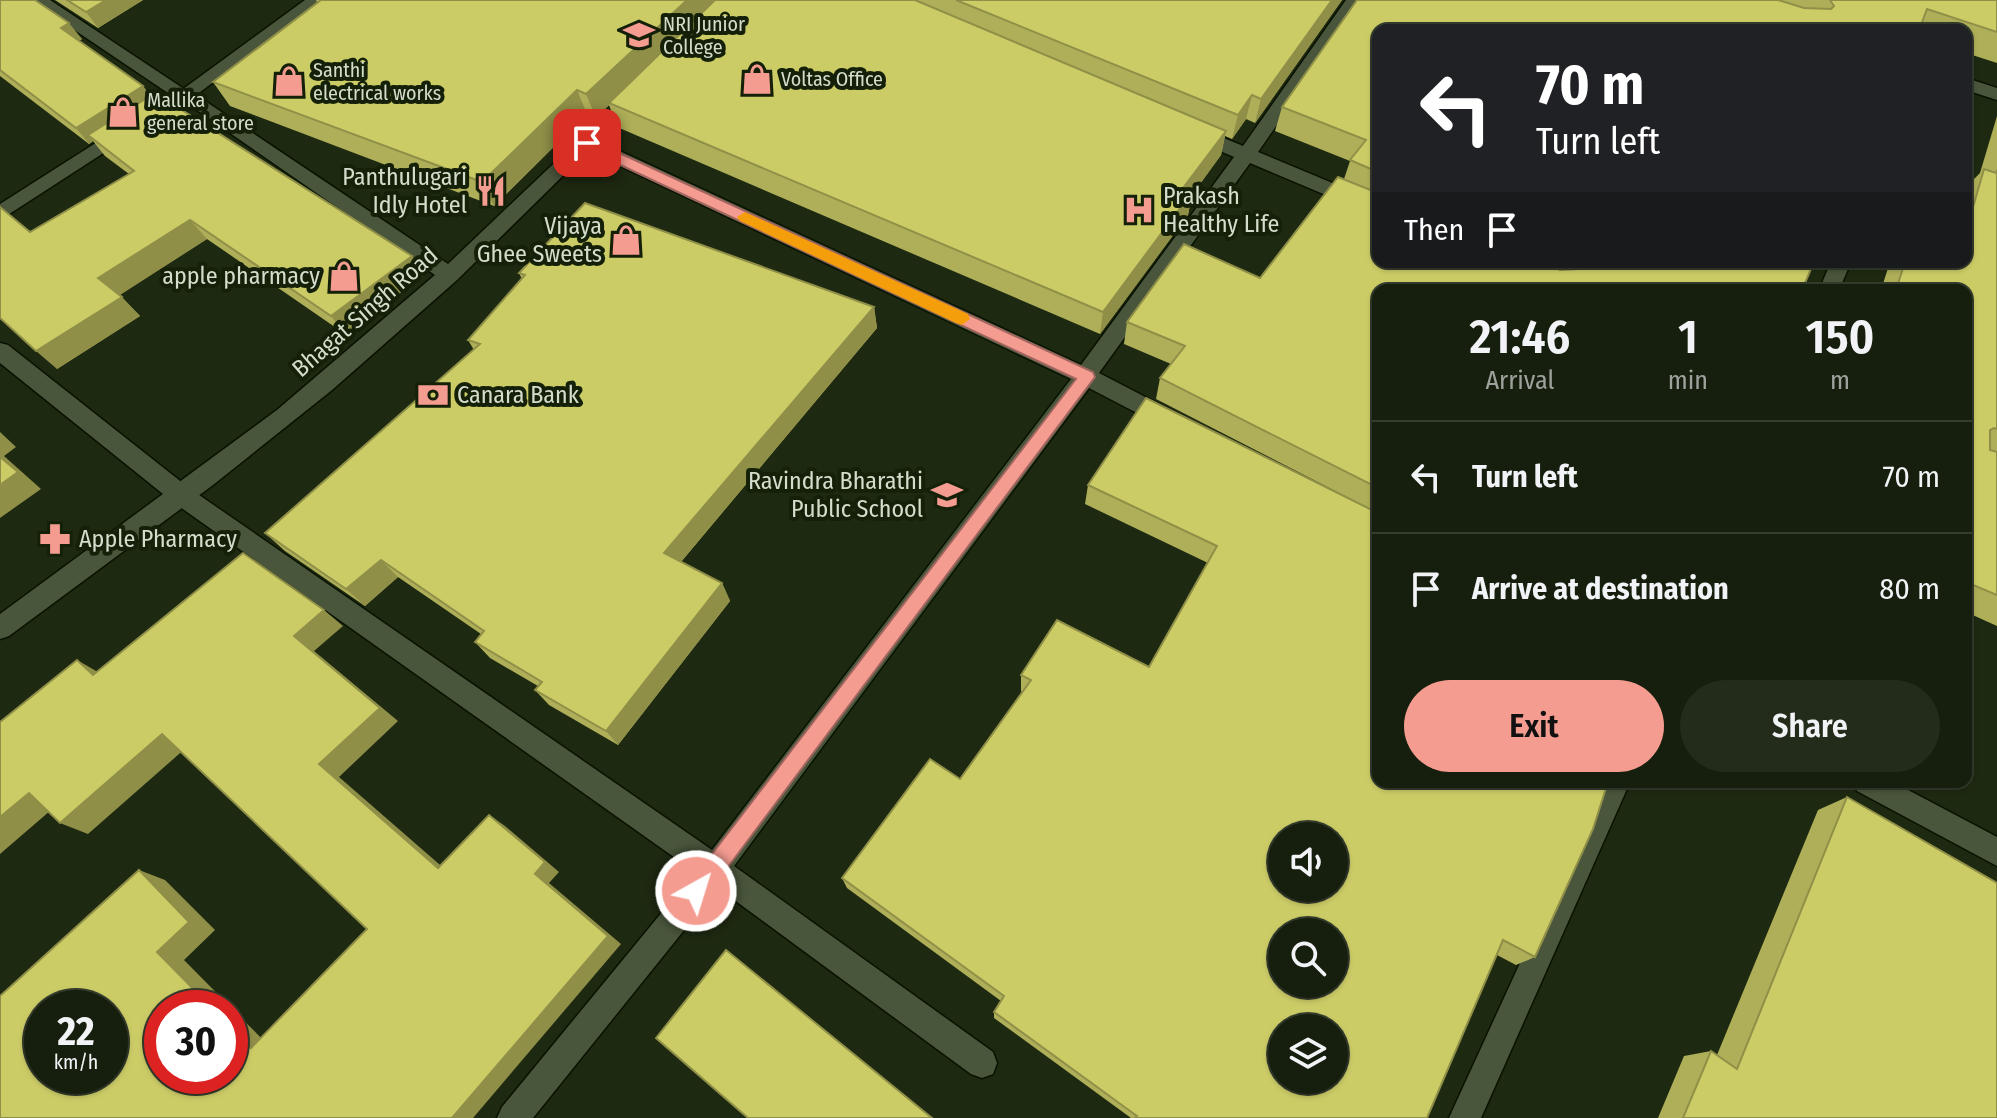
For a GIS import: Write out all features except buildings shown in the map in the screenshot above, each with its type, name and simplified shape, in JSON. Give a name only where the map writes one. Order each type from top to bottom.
[{"type":"street","points":[[38,0],[450,275]]},
{"type":"street","points":[[0,213],[184,95],[316,0]]},
{"type":"street","points":[[513,1118],[715,869],[1087,377],[1355,0]]},
{"type":"street","name":"Bhagat Singh Road","points":[[0,628],[181,495],[323,385],[450,275],[654,77]]},
{"type":"street","points":[[1972,86],[1997,94]]},
{"type":"street","points":[[1176,126],[1372,207]]},
{"type":"street","points":[[587,143],[1087,377],[1184,427]]},
{"type":"street","points":[[0,351],[181,495],[715,869],[982,1063]]},
{"type":"street","points":[[1465,1118],[1614,788]]},
{"type":"street","points":[[1877,788],[1997,852]]},
{"type":"slow traffic","points":[[745,217],[962,319]]},
{"type":"place","name":"NRI Junior College","points":[[639,35]]},
{"type":"place","name":"Voltas Office","points":[[757,79]]},
{"type":"place","name":"Santhi electrical works","points":[[289,81]]},
{"type":"place","name":"Mallika general store","points":[[123,112]]},
{"type":"place","name":"Panthulugari Idly Hotel","points":[[491,191]]},
{"type":"place","name":"Prakash Healthy Life","points":[[1139,210]]},
{"type":"place","name":"Vijaya Ghee Sweets","points":[[626,240]]},
{"type":"place","name":"apple pharmacy","points":[[344,276]]},
{"type":"place","name":"Canara Bank","points":[[433,395]]},
{"type":"place","name":"Ravindra Bharathi Public School","points":[[947,495]]},
{"type":"place","name":"Apple Pharmacy","points":[[55,539]]},
{"type":"route","points":[[587,143],[1087,377],[696,891]]}]
